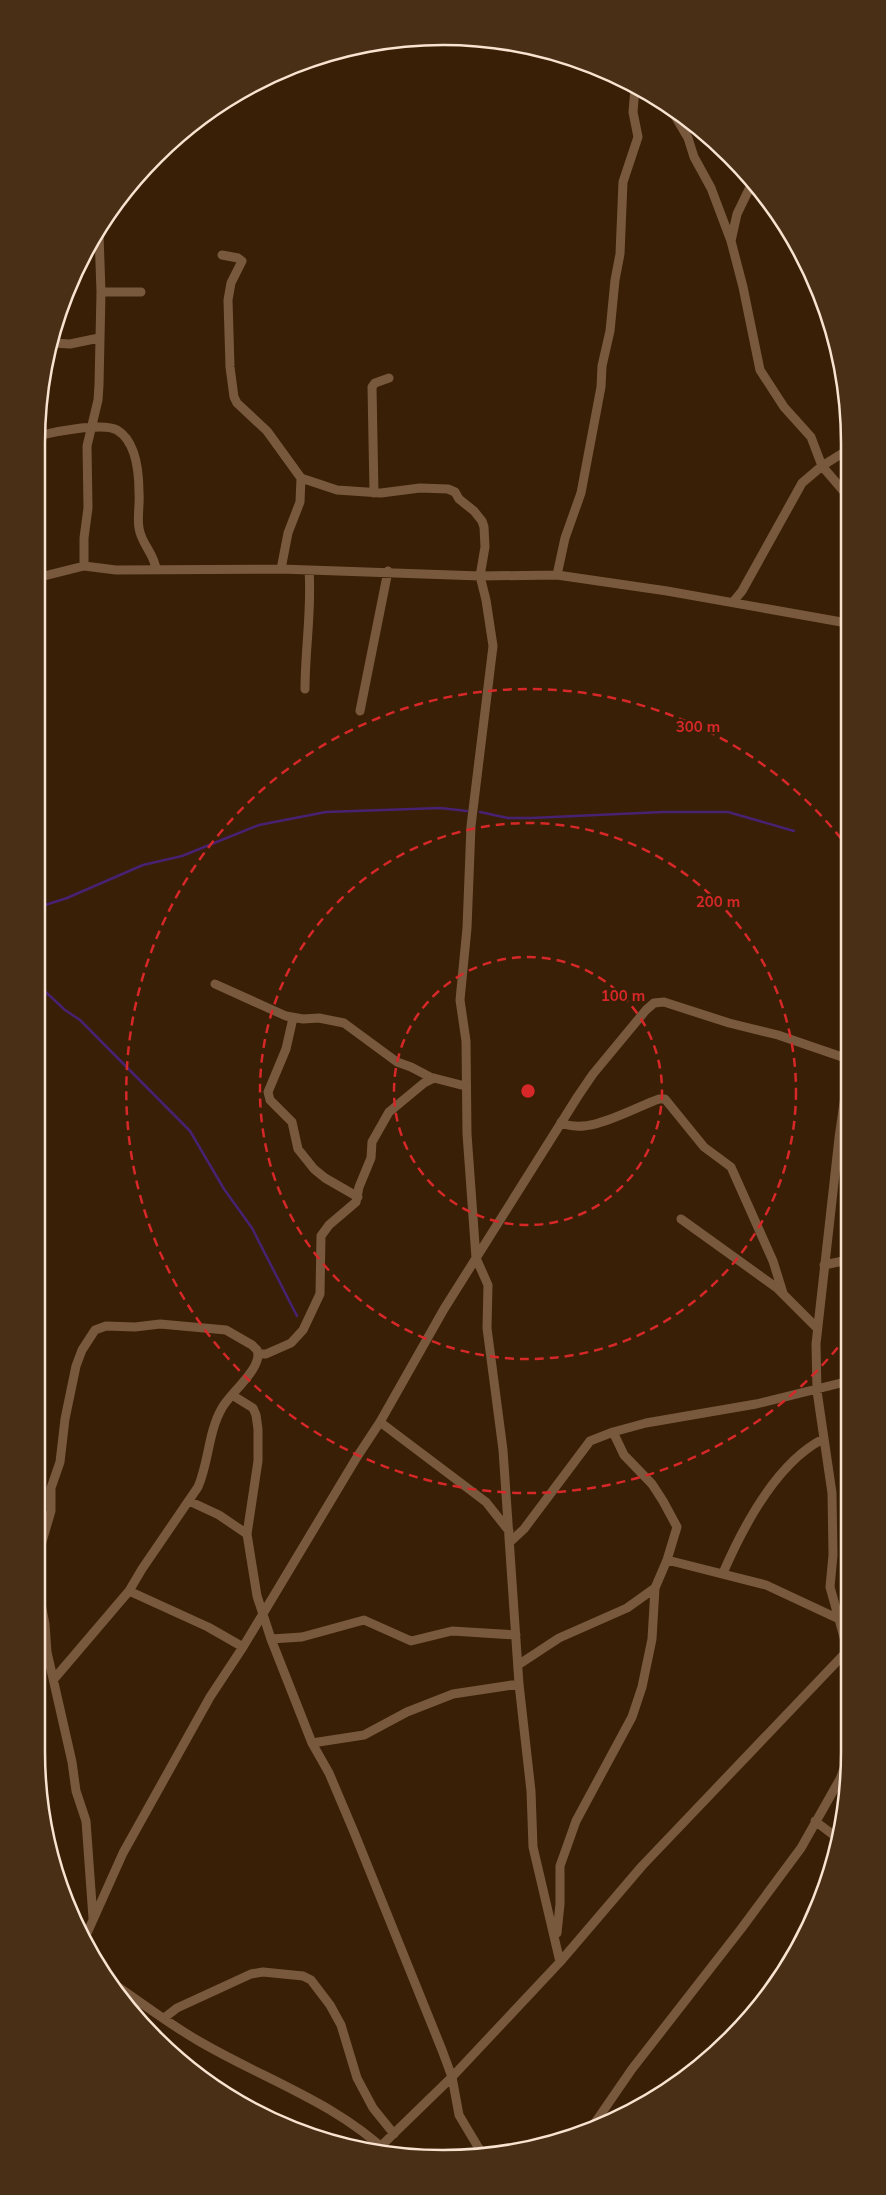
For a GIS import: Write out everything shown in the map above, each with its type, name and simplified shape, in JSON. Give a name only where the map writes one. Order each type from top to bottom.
[{"type":"street","points":[[557,575],[565,538],[581,493],[601,387],[602,366],[610,331],[615,280],[620,254],[623,182],[638,137],[633,112],[634,94]]},
{"type":"street","points":[[679,123],[688,138],[694,157],[711,188],[731,241],[743,287],[760,370],[784,407],[811,437],[822,466],[841,488]]},
{"type":"street","points":[[731,241],[737,214],[749,189]]},
{"type":"street","points":[[84,566],[84,538],[88,508],[87,446],[98,400],[101,292],[99,242]]},
{"type":"street","points":[[222,255],[238,258],[242,261],[231,283],[228,300],[230,367],[236,402],[267,431],[301,478],[337,490],[374,493],[437,488],[455,492],[459,499],[474,511],[482,521],[485,546],[480,576],[492,631],[493,646],[471,826],[467,928],[460,976],[460,1000],[466,1041],[465,1086],[476,1258],[488,1285],[487,1328],[510,1531],[519,1684],[531,1791],[533,1847],[560,1962]]},
{"type":"street","points":[[101,292],[141,292]]},
{"type":"street","points":[[58,343],[70,344],[99,338]]},
{"type":"street","points":[[374,493],[372,387],[375,383],[389,378]]},
{"type":"street","points":[[45,434],[91,428],[110,428],[118,431],[134,453],[139,494],[138,521],[140,536],[154,560],[156,570]]},
{"type":"street","points":[[734,602],[802,483],[822,466],[841,454]]},
{"type":"street","points":[[281,569],[288,533],[300,502],[301,478]]},
{"type":"street","points":[[45,576],[84,566],[116,570],[281,569],[388,571],[480,576],[557,575],[610,581],[734,602],[841,623]]},
{"type":"street","points":[[305,689],[310,607],[309,570]]},
{"type":"street","points":[[360,711],[388,571]]},
{"type":"street","points":[[214,984],[286,1016],[293,1018],[319,1018],[344,1023],[396,1062],[434,1078],[465,1086]]},
{"type":"street","points":[[88,1931],[123,1853],[210,1697],[243,1647],[380,1422],[444,1309],[593,1074],[646,1010],[659,1002],[778,1035],[841,1057]]},
{"type":"street","points":[[293,1018],[286,1049],[268,1092],[270,1100],[292,1122],[298,1149],[314,1169],[325,1178],[358,1197]]},
{"type":"street","points":[[258,1354],[266,1354],[291,1343],[303,1330],[320,1294],[321,1236],[329,1225],[351,1208],[358,1197],[359,1186],[371,1158],[372,1142],[383,1120],[389,1112],[419,1086],[434,1078]]},
{"type":"street","points":[[561,1122],[572,1127],[591,1124],[616,1117],[659,1098],[665,1099],[704,1147],[725,1160],[731,1167],[773,1261],[783,1292]]},
{"type":"street","points":[[841,1131],[816,1327],[816,1391],[832,1493],[833,1555],[830,1587],[841,1620]]},
{"type":"street","points":[[681,1218],[783,1292],[816,1327]]},
{"type":"street","points":[[824,1266],[841,1262]]},
{"type":"street","points":[[45,1531],[51,1511],[51,1488],[60,1462],[73,1380],[82,1350],[95,1330],[106,1326],[182,1325],[226,1330],[252,1345],[258,1354],[255,1367],[222,1408],[204,1474],[189,1501],[129,1591],[54,1679]]},
{"type":"street","points":[[510,1542],[524,1529],[582,1449],[590,1441],[613,1432],[646,1423],[756,1404],[841,1383]]},
{"type":"street","points":[[232,1395],[255,1410],[258,1429],[258,1461],[247,1534],[257,1596],[270,1638],[312,1743],[329,1773],[354,1832],[452,2077],[459,2115],[479,2148]]},
{"type":"street","points":[[380,1422],[486,1502],[510,1531]]},
{"type":"street","points":[[556,1941],[560,1904],[560,1866],[576,1821],[632,1717],[642,1687],[652,1639],[655,1588],[667,1560],[677,1527],[652,1484],[624,1455],[613,1432]]},
{"type":"street","points":[[723,1573],[736,1542],[764,1497],[784,1470],[810,1447],[823,1439]]},
{"type":"street","points":[[189,1501],[219,1516],[247,1534]]},
{"type":"street","points":[[667,1560],[766,1585],[841,1620]]},
{"type":"street","points":[[518,1665],[559,1638],[627,1608],[655,1588]]},
{"type":"street","points":[[129,1591],[192,1619],[243,1647]]},
{"type":"street","points":[[270,1638],[302,1637],[364,1620],[411,1641],[452,1631],[516,1635]]},
{"type":"street","points":[[45,1624],[48,1652],[72,1762],[76,1791],[86,1821],[93,1919]]},
{"type":"street","points":[[382,2145],[452,2077],[560,1962],[642,1866],[841,1657]]},
{"type":"street","points":[[312,1743],[364,1735],[408,1712],[454,1694],[519,1684]]},
{"type":"street","points":[[598,2119],[632,2069],[769,1892],[800,1848],[840,1779]]},
{"type":"street","points":[[815,1821],[832,1835]]},
{"type":"street","points":[[164,2018],[177,2008],[256,1972],[303,1976],[311,1980],[336,2016],[357,2078],[373,2108],[394,2134]]},
{"type":"street","points":[[125,1992],[198,2040],[343,2118],[379,2145]]},
{"type":"waterway","points":[[45,905],[67,898],[143,865],[182,856],[259,825],[326,812],[440,808],[467,811]]},
{"type":"waterway","points":[[480,812],[508,818],[663,812],[728,812],[794,831]]},
{"type":"waterway","points":[[45,991],[65,1010],[80,1020],[190,1131],[224,1189],[252,1228],[297,1316]]}]
